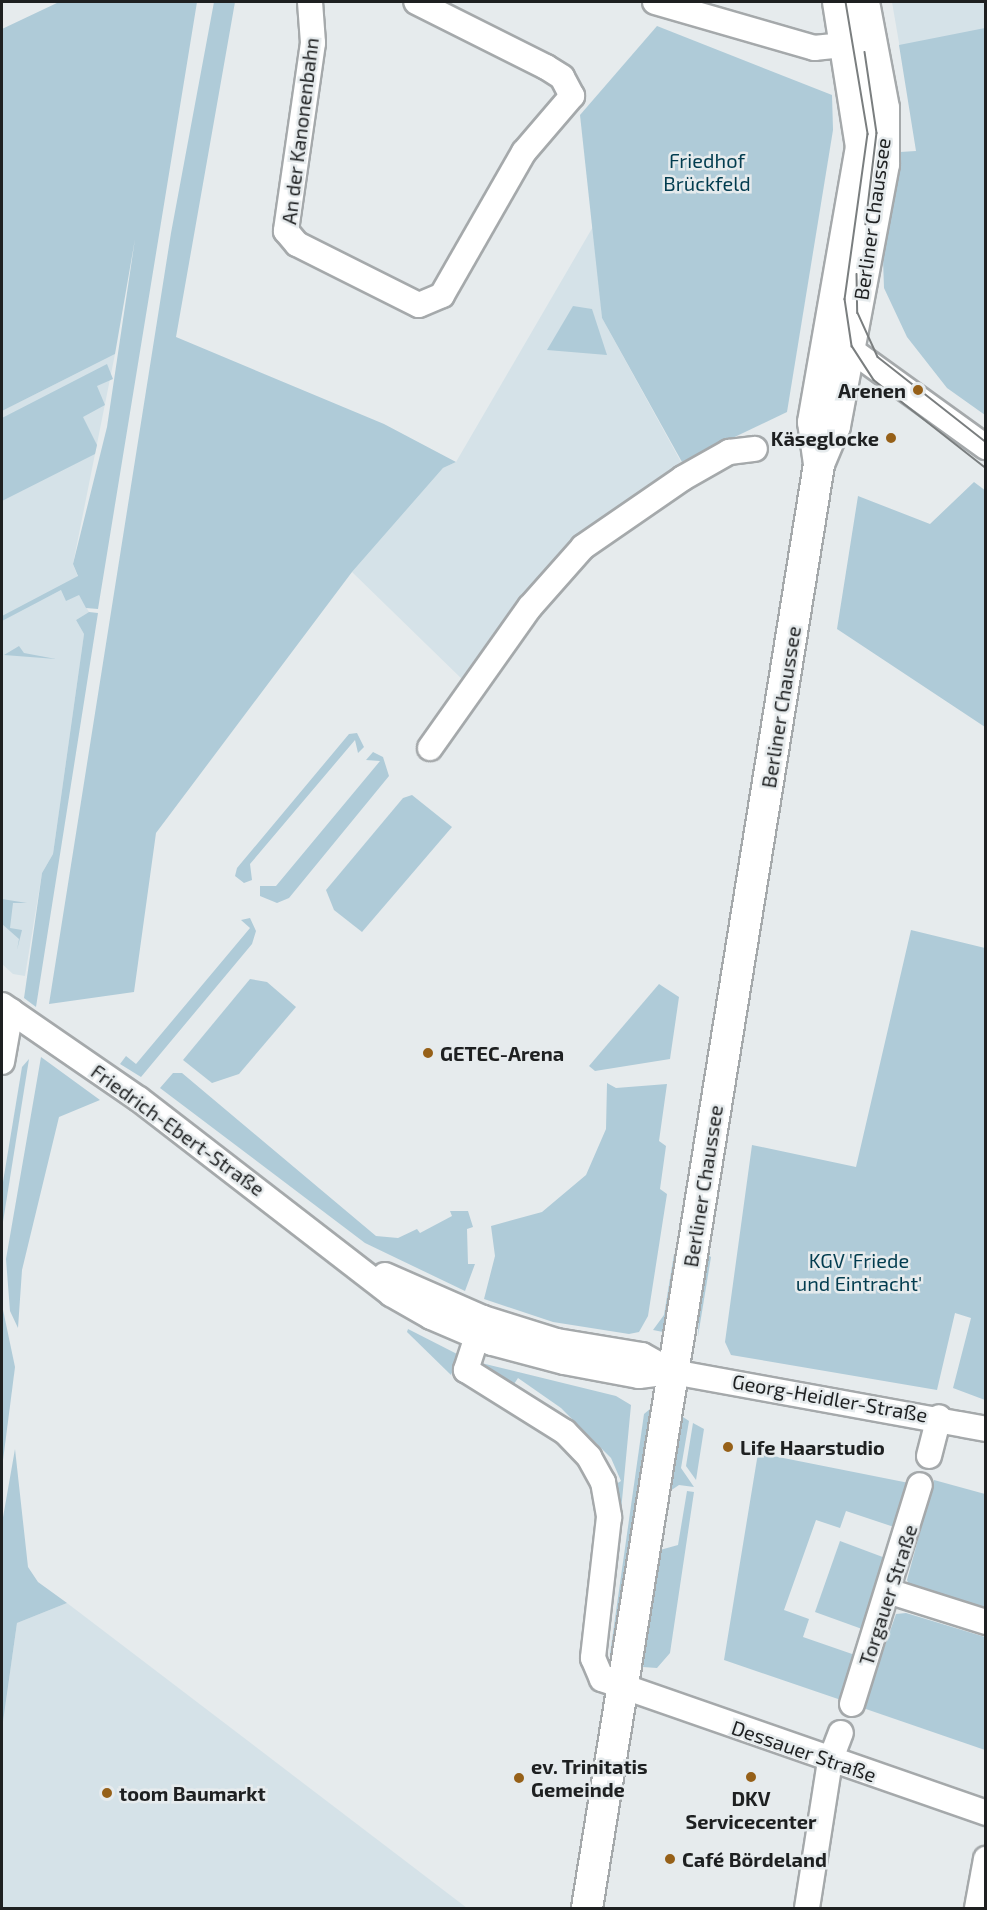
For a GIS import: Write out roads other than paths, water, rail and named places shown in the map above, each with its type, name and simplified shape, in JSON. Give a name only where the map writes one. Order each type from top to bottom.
[{"type":"main road","points":[[838,2],[859,43]]},
{"type":"main road","points":[[859,43],[864,2]]},
{"type":"main road","name":"Berliner Chaussee","points":[[587,1908],[819,464],[835,426],[861,155],[859,43]]},
{"type":"street","name":"An der Kanonenbahn","points":[[310,2],[313,43],[286,231],[297,244],[419,305],[442,295],[524,152],[572,96],[562,77],[546,67],[416,2]]},
{"type":"street","points":[[655,2],[717,12],[814,48],[859,43]]},
{"type":"street","points":[[842,341],[986,447]]},
{"type":"street","points":[[430,748],[530,607],[583,548],[683,478],[729,452],[755,449]]},
{"type":"street","points":[[2,1062],[6,1008]]},
{"type":"street","name":"Friedrich-Ebert-Straße","points":[[6,1008],[140,1099],[352,1259],[402,1302],[480,1328],[642,1355],[673,1372]]},
{"type":"street","points":[[480,1328],[466,1370],[565,1432],[599,1473],[609,1517],[593,1658],[602,1679],[622,1689]]},
{"type":"street","name":"Georg-Heidler-Straße","points":[[673,1372],[939,1417],[986,1429]]},
{"type":"street","points":[[928,1456],[939,1417]]},
{"type":"street","name":"Torgauer Straße","points":[[852,1704],[891,1592],[920,1485]]},
{"type":"street","points":[[891,1592],[986,1622]]},
{"type":"street","name":"Dessauer Straße","points":[[622,1689],[986,1813]]},
{"type":"street","points":[[807,1908],[830,1761],[841,1733]]},
{"type":"street","points":[[978,1908],[986,1859]]},
{"type":"tram line","points":[[846,2],[868,134],[845,299],[852,346],[874,380],[986,468]]},
{"type":"tram line","points":[[865,52],[877,133],[866,224]]},
{"type":"tram line","points":[[857,274],[858,313],[878,357],[986,442]]},
{"type":"place","name":"Arenen","points":[[918,390]]},
{"type":"place","name":"Käseglocke","points":[[891,438]]},
{"type":"place","name":"GETEC-Arena","points":[[428,1053]]},
{"type":"place","name":"Life Haarstudio","points":[[728,1447]]},
{"type":"place","name":"DKV Servicecenter","points":[[751,1777]]},
{"type":"place","name":"ev. Trinitatis Gemeinde","points":[[519,1778]]},
{"type":"place","name":"toom Baumarkt","points":[[107,1793]]},
{"type":"place","name":"Café Bördeland","points":[[670,1859]]},
{"type":"park label","name":"Friedhof Brückfeld","points":[[707,172]]},
{"type":"park label","name":"KGV 'Friede und Eintracht'","points":[[859,1272]]}]
